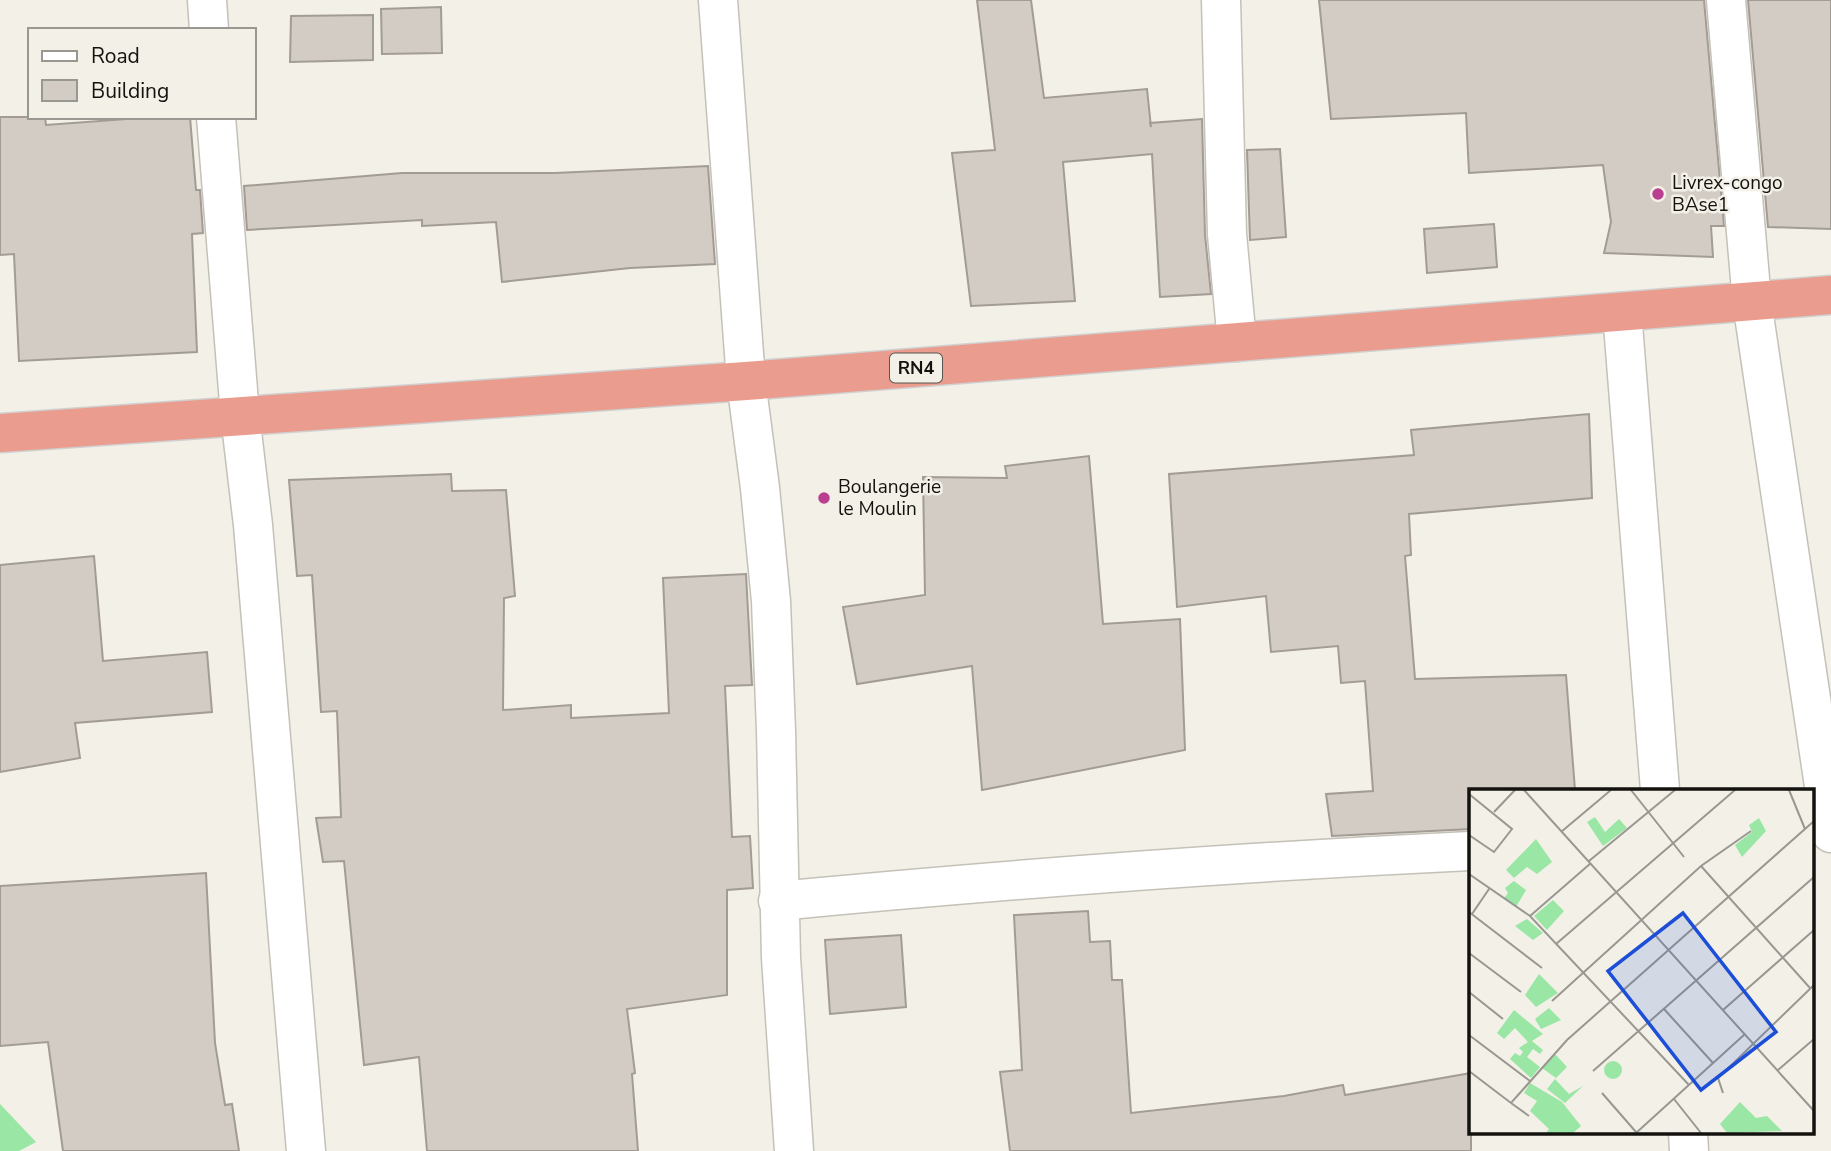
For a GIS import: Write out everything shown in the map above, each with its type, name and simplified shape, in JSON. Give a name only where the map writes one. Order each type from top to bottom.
[{"type":"highway","name":"RN4","points":[[0,433],[747,381],[1831,295]]},
{"type":"street","points":[[207,0],[209,28]]},
{"type":"street","points":[[718,0],[747,381],[771,601],[778,901],[794,1151]]},
{"type":"street","points":[[1221,0],[1227,234],[1237,342]]},
{"type":"street","points":[[1726,0],[1752,302],[1831,833]]},
{"type":"street","points":[[216,119],[306,1151]]},
{"type":"street","points":[[1622,312],[1660,789]]},
{"type":"street","points":[[778,901],[1021,878],[1469,851]]},
{"type":"green space","points":[[0,1104],[36,1142],[19,1151],[0,1151]]},
{"type":"building","points":[[977,0],[1031,0],[1044,98],[1147,89],[1151,123],[1202,119],[1205,235],[1211,294],[1160,297],[1152,154],[1063,162],[1075,301],[971,306],[952,153],[995,150]]},
{"type":"building","points":[[1319,0],[1704,0],[1724,226],[1711,226],[1713,257],[1604,253],[1611,222],[1603,165],[1469,173],[1466,113],[1331,119]]},
{"type":"building","points":[[1748,0],[1831,0],[1831,229],[1768,227]]},
{"type":"building","points":[[441,7],[442,53],[382,54],[381,9]]},
{"type":"building","points":[[373,15],[373,60],[290,62],[291,16]]},
{"type":"building","points":[[0,117],[45,119],[46,125],[127,119],[190,119],[196,190],[200,190],[203,233],[192,234],[197,352],[19,361],[14,254],[0,255]]},
{"type":"building","points":[[1280,149],[1286,237],[1250,240],[1247,150]]},
{"type":"building","points":[[708,166],[715,264],[630,268],[502,282],[496,222],[422,226],[422,220],[247,230],[244,186],[402,173],[555,173]]},
{"type":"building","points":[[1494,224],[1497,267],[1427,273],[1424,229]]},
{"type":"building","points":[[1589,414],[1592,498],[1409,514],[1411,555],[1405,556],[1415,679],[1566,675],[1575,789],[1469,789],[1469,829],[1332,836],[1326,794],[1373,791],[1365,681],[1341,683],[1338,646],[1271,652],[1266,596],[1177,607],[1169,474],[1414,455],[1411,430]]},
{"type":"building","points":[[1089,456],[1103,624],[1180,619],[1185,750],[982,790],[972,666],[857,684],[843,607],[925,595],[923,477],[1007,478],[1005,466]]},
{"type":"building","points":[[451,474],[452,491],[506,490],[515,596],[504,598],[503,710],[571,705],[571,718],[669,713],[663,578],[746,574],[752,685],[725,686],[732,837],[750,836],[753,888],[727,890],[727,995],[627,1009],[635,1073],[632,1074],[638,1151],[427,1151],[419,1057],[364,1065],[344,861],[323,862],[316,818],[341,817],[337,711],[321,712],[312,575],[297,576],[289,480]]},
{"type":"building","points":[[94,556],[103,661],[207,652],[212,712],[75,723],[80,758],[0,772],[0,565]]},
{"type":"building","points":[[206,873],[215,1043],[225,1105],[232,1104],[239,1151],[63,1151],[48,1042],[0,1046],[0,886]]},
{"type":"building","points":[[1088,911],[1090,942],[1110,941],[1112,980],[1122,980],[1131,1113],[1284,1096],[1343,1085],[1345,1095],[1469,1073],[1471,1151],[1010,1151],[1000,1072],[1022,1070],[1014,915]]},
{"type":"building","points":[[901,935],[906,1007],[830,1014],[825,940]]},
{"type":"place","name":"Livrex-congo BAse1","points":[[1658,194]]},
{"type":"place","name":"Boulangerie le Moulin","points":[[824,498]]}]
